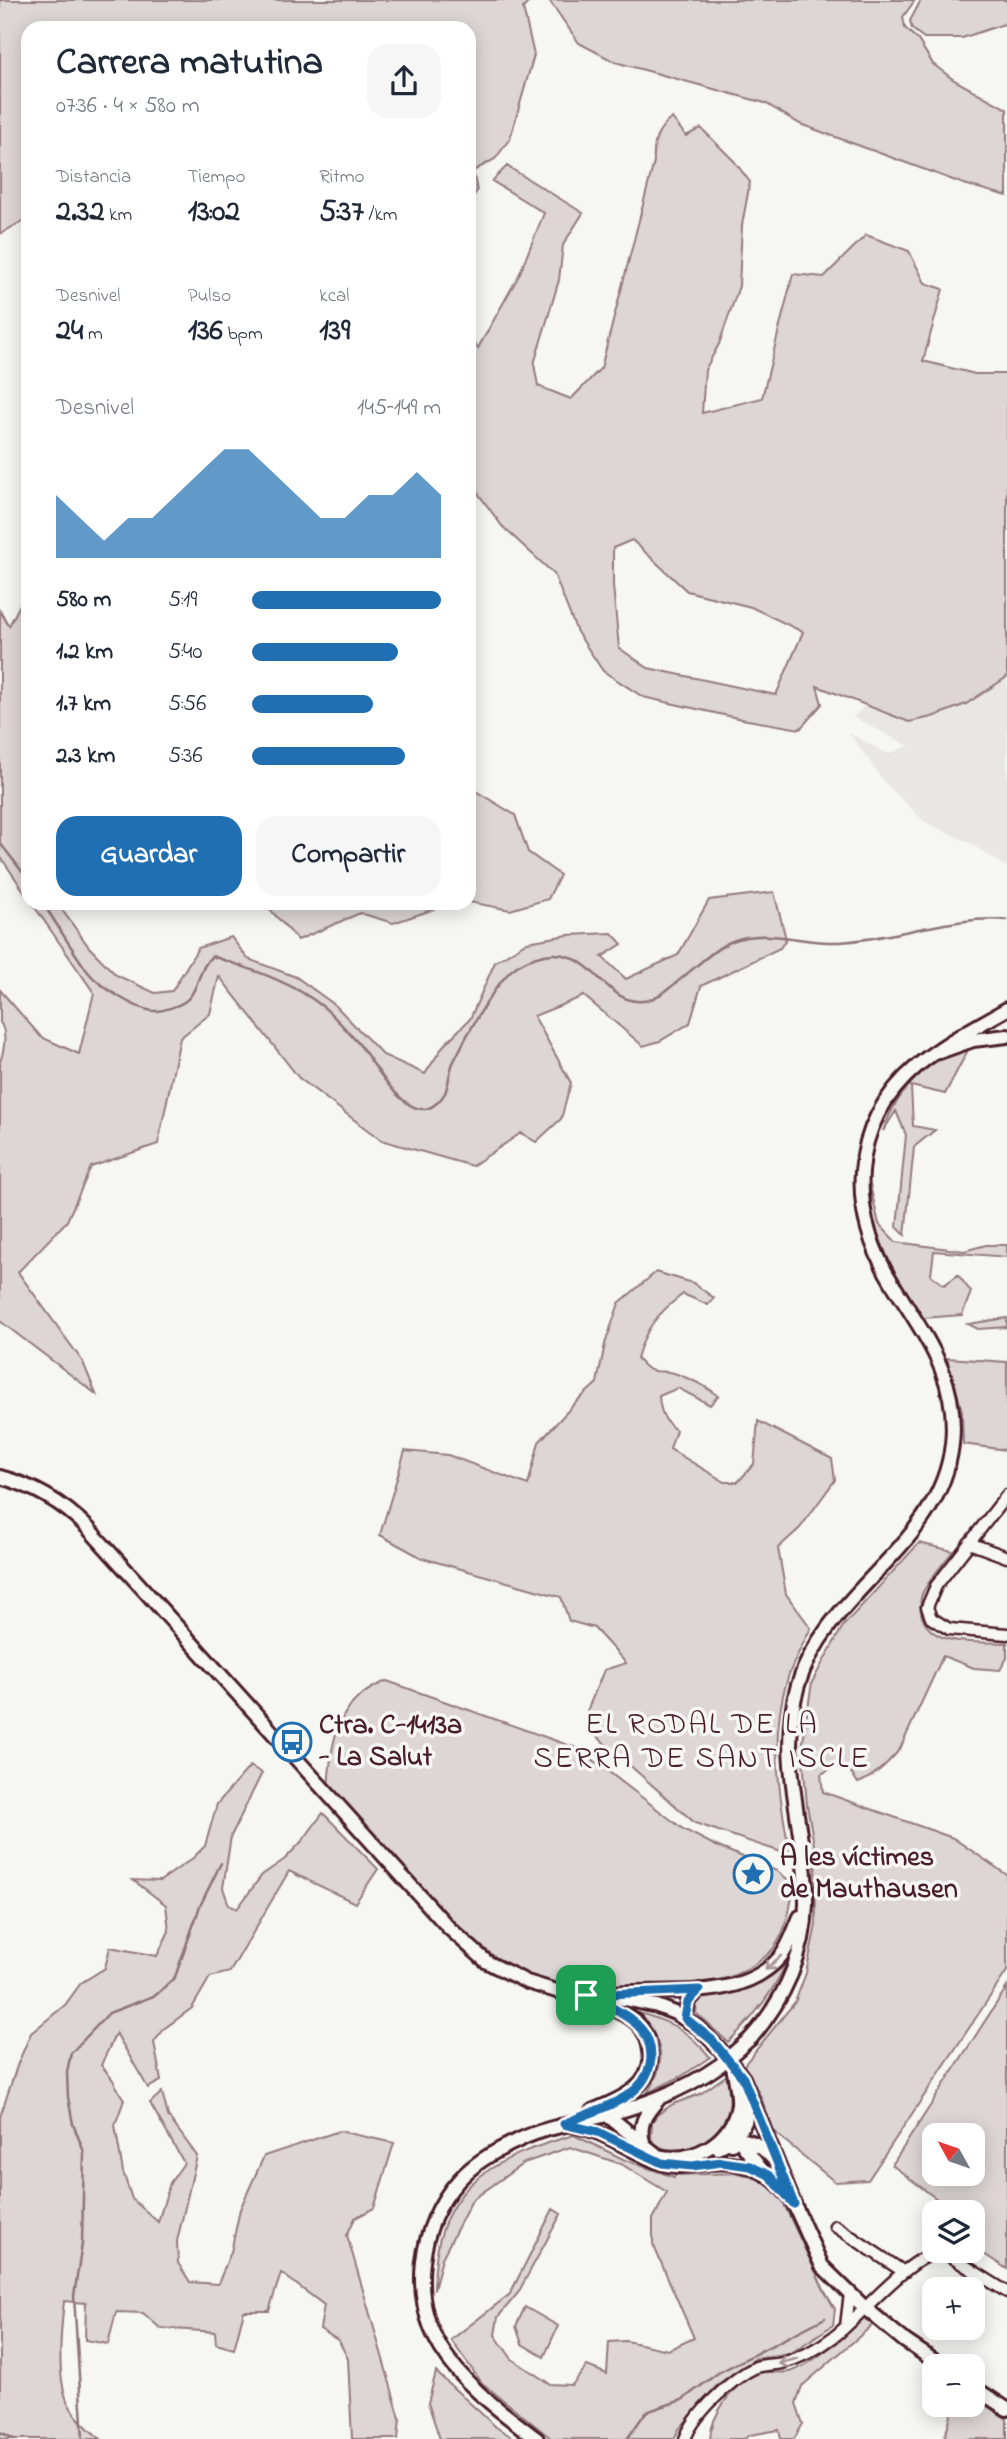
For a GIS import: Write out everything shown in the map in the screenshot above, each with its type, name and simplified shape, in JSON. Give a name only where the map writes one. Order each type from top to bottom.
[{"type":"main road","points":[[537,2439],[487,2401],[451,2363],[433,2333],[424,2304],[422,2273],[429,2234],[438,2211],[459,2180],[480,2162],[506,2146],[564,2124],[607,2115],[659,2099],[726,2065],[775,2007],[790,1977],[800,1946],[806,1904],[790,1769],[791,1721],[798,1686],[813,1650],[832,1620],[923,1520],[936,1497],[950,1454],[952,1409],[945,1376],[931,1343],[894,1288],[873,1250],[865,1222],[861,1187],[866,1149],[881,1109],[903,1080],[929,1056],[1006,1013]]},
{"type":"main road","points":[[929,1056],[973,1040],[1007,1037]]},
{"type":"main road","points":[[0,1477],[32,1488],[55,1500],[88,1528],[467,1945],[496,1968],[527,1982],[563,1993],[657,2006],[685,2018],[712,2040],[744,2096],[822,2266],[865,2308],[924,2354]]},
{"type":"main road","points":[[589,1995],[699,1990],[742,1982],[775,1962],[785,1951],[806,1904]]},
{"type":"main road","points":[[685,2018],[688,2002],[699,1990]]},
{"type":"main road","points":[[564,2124],[630,2094],[645,2078],[651,2059],[647,2038],[638,2024],[589,1995]]},
{"type":"main road","points":[[744,2096],[736,2128],[737,2138],[762,2170],[784,2189],[794,2204]]},
{"type":"main road","points":[[691,2155],[703,2151],[723,2137],[744,2096]]},
{"type":"main road","points":[[644,2146],[641,2134],[643,2120],[659,2099]]},
{"type":"main road","points":[[607,2115],[644,2146],[663,2157],[714,2151],[737,2138],[761,2147],[776,2163]]},
{"type":"main road","points":[[564,2124],[598,2132],[662,2163],[692,2166],[735,2163],[762,2170]]},
{"type":"main road","points":[[706,2163],[725,2151],[737,2138]]},
{"type":"main road","points":[[985,2395],[1007,2409]]},
{"type":"street","points":[[1007,1495],[936,1586],[927,1607],[931,1618],[949,1629],[1007,1634]]},
{"type":"street","points":[[970,1543],[1007,1557]]},
{"type":"street","points":[[835,2226],[904,2272]]},
{"type":"street","points":[[685,2439],[704,2410],[745,2373],[759,2366],[797,2359],[814,2350],[846,2326],[904,2272],[934,2251],[943,2252],[1007,2292]]},
{"type":"street","points":[[846,2326],[850,2293]]},
{"type":"shaded area","points":[[0,0],[531,0],[523,8],[534,55],[510,139],[495,159],[476,169],[476,21],[21,21],[21,222],[0,234]]},
{"type":"shaded area","points":[[549,0],[915,0],[903,17],[905,28],[918,40],[933,64],[954,80],[1007,109],[1007,196],[964,184],[800,124],[765,103],[615,62],[579,43]]},
{"type":"shaded area","points":[[921,0],[1007,0],[1007,23],[962,38],[924,38],[912,29],[910,21]]},
{"type":"shaded area","points":[[672,118],[686,136],[701,128],[734,161],[750,182],[742,225],[739,286],[719,344],[705,370],[702,413],[762,398],[793,274],[824,277],[866,235],[909,251],[925,283],[943,289],[923,361],[975,374],[1007,374],[1007,677],[966,704],[932,717],[909,722],[817,686],[822,704],[800,729],[643,697],[603,671],[577,632],[554,574],[502,526],[476,491],[476,346],[478,348],[519,275],[544,213],[492,181],[507,166],[583,213],[563,245],[559,280],[534,364],[538,386],[571,399],[601,368],[654,162],[655,143],[659,132]],"holes":[[[632,540],[687,591],[751,607],[803,632],[776,695],[648,668],[619,648],[613,586],[613,548]]]},
{"type":"shaded area","points":[[21,603],[21,887],[0,856],[0,611],[9,626]]},
{"type":"shaded area","points":[[1007,677],[1007,867],[970,843],[925,822],[885,783],[849,733],[888,754],[909,746],[853,717],[864,706],[909,722],[966,704]]},
{"type":"shaded area","points":[[476,791],[515,815],[528,852],[560,875],[548,899],[510,910],[476,903]]},
{"type":"shaded area","points":[[774,892],[786,939],[780,948],[701,986],[690,1023],[660,1041],[643,1046],[584,996],[534,1016],[571,1083],[561,1119],[536,1142],[521,1133],[472,1166],[381,1140],[299,1078],[219,976],[210,1014],[180,1038],[158,1144],[91,1167],[67,1221],[18,1272],[83,1362],[96,1394],[0,1321],[0,1062],[5,1037],[0,1022],[0,990],[41,1037],[79,1054],[94,993],[37,910],[62,910],[89,947],[116,975],[155,993],[172,991],[198,948],[231,937],[248,959],[296,977],[335,1005],[383,1055],[425,1074],[444,1045],[470,1019],[495,962],[527,942],[568,935],[612,933],[622,944],[602,957],[626,979],[678,955],[709,900]]},
{"type":"shaded area","points":[[270,910],[432,910],[393,923],[360,913],[298,940]]},
{"type":"shaded area","points":[[969,1048],[945,1094],[911,1086],[913,1126],[935,1130],[914,1147],[905,1235],[897,1227],[906,1135],[896,1111],[883,1131],[886,1122],[895,1104],[921,1073],[937,1061]]},
{"type":"shaded area","points":[[870,1185],[879,1224],[896,1242],[964,1251],[986,1245],[1007,1245],[1007,1257],[934,1251],[931,1275],[944,1285],[958,1275],[971,1292],[962,1315],[923,1318],[889,1262],[873,1221]]},
{"type":"shaded area","points":[[656,1272],[693,1283],[714,1298],[708,1305],[683,1294],[654,1322],[644,1338],[637,1358],[651,1370],[677,1374],[704,1386],[718,1396],[710,1405],[678,1388],[659,1396],[663,1416],[676,1430],[670,1449],[725,1482],[738,1482],[754,1464],[758,1421],[832,1459],[835,1480],[800,1528],[778,1548],[786,1594],[811,1628],[788,1677],[779,1721],[778,1766],[790,1855],[695,1823],[592,1732],[587,1711],[604,1670],[626,1663],[594,1628],[569,1621],[561,1597],[422,1558],[380,1535],[405,1451],[448,1455],[528,1485],[539,1442],[597,1383],[605,1344],[619,1303]]},
{"type":"shaded area","points":[[1007,1318],[1007,1327],[978,1329],[968,1324]]},
{"type":"shaded area","points":[[947,1358],[1007,1362],[1007,1450],[963,1444],[962,1411]]},
{"type":"shaded area","points":[[919,1543],[953,1551],[922,1594],[921,1613],[926,1625],[934,1633],[956,1641],[1007,1643],[1007,1658],[1000,1670],[974,1668],[943,1656],[896,1754],[876,1773],[858,1783],[848,1768],[836,1766],[821,1774],[823,1792],[953,1838],[1007,1875],[1007,1971],[868,2180],[835,2182],[773,2131],[761,2097],[744,2065],[795,2002],[806,1973],[816,1925],[815,1850],[807,1805],[802,1748],[812,1682],[843,1626]]},
{"type":"shaded area","points":[[387,1681],[579,1749],[683,1829],[777,1871],[794,1884],[788,1918],[778,1942],[767,1955],[745,1970],[721,1980],[700,1983],[600,1986],[560,1983],[522,1973],[504,1963],[455,1923],[328,1787],[335,1737],[347,1710],[370,1689]]},
{"type":"shaded area","points":[[250,1766],[262,1773],[231,1836],[223,1888],[229,1905],[237,1909],[262,1875],[285,1859],[323,1813],[378,1869],[355,1903],[289,1871],[230,1972],[210,1977],[192,2008],[165,2028],[154,2042],[161,2081],[148,2088],[116,2033],[101,2065],[124,2100],[115,2125],[123,2172],[132,2199],[158,2222],[170,2183],[184,2163],[150,2103],[162,2092],[168,2116],[197,2156],[177,2241],[178,2263],[190,2282],[218,2284],[231,2252],[240,2209],[264,2156],[339,2131],[394,2143],[374,2208],[355,2218],[347,2235],[400,2418],[398,2439],[352,2439],[348,2359],[339,2341],[320,2329],[324,2305],[281,2273],[269,2311],[244,2311],[234,2349],[216,2344],[215,2332],[160,2328],[143,2313],[116,2312],[108,2344],[85,2340],[86,2303],[64,2301],[60,2353],[64,2392],[74,2413],[101,2439],[0,2439],[0,2117],[18,2063],[31,2033],[65,2005],[81,1983],[105,1968],[110,1947],[157,1956],[169,1931],[166,1905],[133,1880],[160,1881],[193,1858],[205,1846],[217,1804]]},
{"type":"shaded area","points":[[787,1962],[762,2005],[728,2042],[696,2013],[697,2003],[703,1997],[760,1982]]},
{"type":"shaded area","points":[[1007,1987],[1007,2269],[985,2255],[985,2200],[938,2200],[892,2165]]},
{"type":"shaded area","points":[[631,2011],[675,2026],[693,2039],[710,2057],[682,2076],[647,2093],[659,2069],[659,2049],[650,2030]]},
{"type":"shaded area","points":[[727,2075],[729,2109],[717,2131],[696,2146],[685,2150],[661,2147],[651,2140],[652,2122],[657,2115],[673,2104],[700,2094]]},
{"type":"shaded area","points":[[574,2135],[625,2160],[674,2177],[738,2173],[759,2179],[772,2187],[782,2200],[835,2309],[833,2325],[791,2353],[756,2358],[718,2384],[679,2429],[674,2439],[552,2439],[482,2383],[451,2340],[510,2294],[553,2209],[561,2214],[518,2293],[498,2317],[495,2335],[512,2359],[550,2384],[572,2385],[587,2366],[607,2374],[609,2342],[626,2341],[668,2350],[694,2338],[653,2244],[653,2219],[667,2192],[621,2164],[570,2147],[524,2163],[472,2200],[442,2258],[434,2290],[436,2255],[444,2227],[455,2203],[471,2184],[491,2168],[515,2156]]},
{"type":"shaded area","points":[[525,2307],[558,2326],[544,2357],[522,2344],[516,2326]]},
{"type":"shaded area","points":[[865,2315],[876,2322],[802,2386],[796,2403],[803,2424],[794,2439],[781,2439],[779,2430],[750,2435],[744,2439],[710,2439],[720,2409],[742,2383],[760,2373],[788,2372],[802,2367],[831,2347]]},
{"type":"shaded area","points":[[436,2372],[496,2427],[515,2439],[440,2439],[428,2403]]},
{"type":"shaded area","points":[[985,2405],[1007,2419],[1007,2439],[944,2439],[950,2417],[985,2417]]},
{"type":"waterway","points":[[0,843],[21,870]]},
{"type":"waterway","points":[[47,910],[93,978],[141,1008],[158,1011],[171,1008],[189,998],[212,956],[297,989],[337,1019],[397,1094],[416,1108],[425,1109],[431,1107],[445,1093],[458,1053],[500,983],[517,966],[541,956],[560,954],[576,960],[614,992],[628,999],[643,1001],[663,992],[719,948],[743,938],[770,936],[840,942],[966,921],[1007,920]]},
{"type":"waterway","points":[[83,2439],[74,2296],[82,2244],[84,2152],[73,2124],[68,2097],[67,2072],[71,2053],[109,2013],[156,1995],[175,1977],[200,1906],[221,1863]]},
{"type":"waterway","points":[[627,2439],[646,2412],[682,2400],[718,2373],[825,2318]]},
{"type":"waterway","points":[[0,2432],[15,2439]]},
{"type":"place","name":"Ctra. C-1413a - La Salut","points":[[292,1742]]},
{"type":"place","name":"A les víctimes de Mauthausen","points":[[753,1874]]},
{"type":"district","name":"EL RODAL DE LA SERRA DE SANT ISCLE","points":[[702,1743]]},
{"type":"route","points":[[699,1990],[688,2002],[685,2018],[712,2040],[743,2078],[794,2204],[784,2189],[762,2170],[721,2162],[692,2166],[662,2163],[598,2132],[564,2124],[630,2094],[645,2078],[651,2059],[647,2038],[638,2024],[628,2016],[586,1995],[699,1990]]}]
